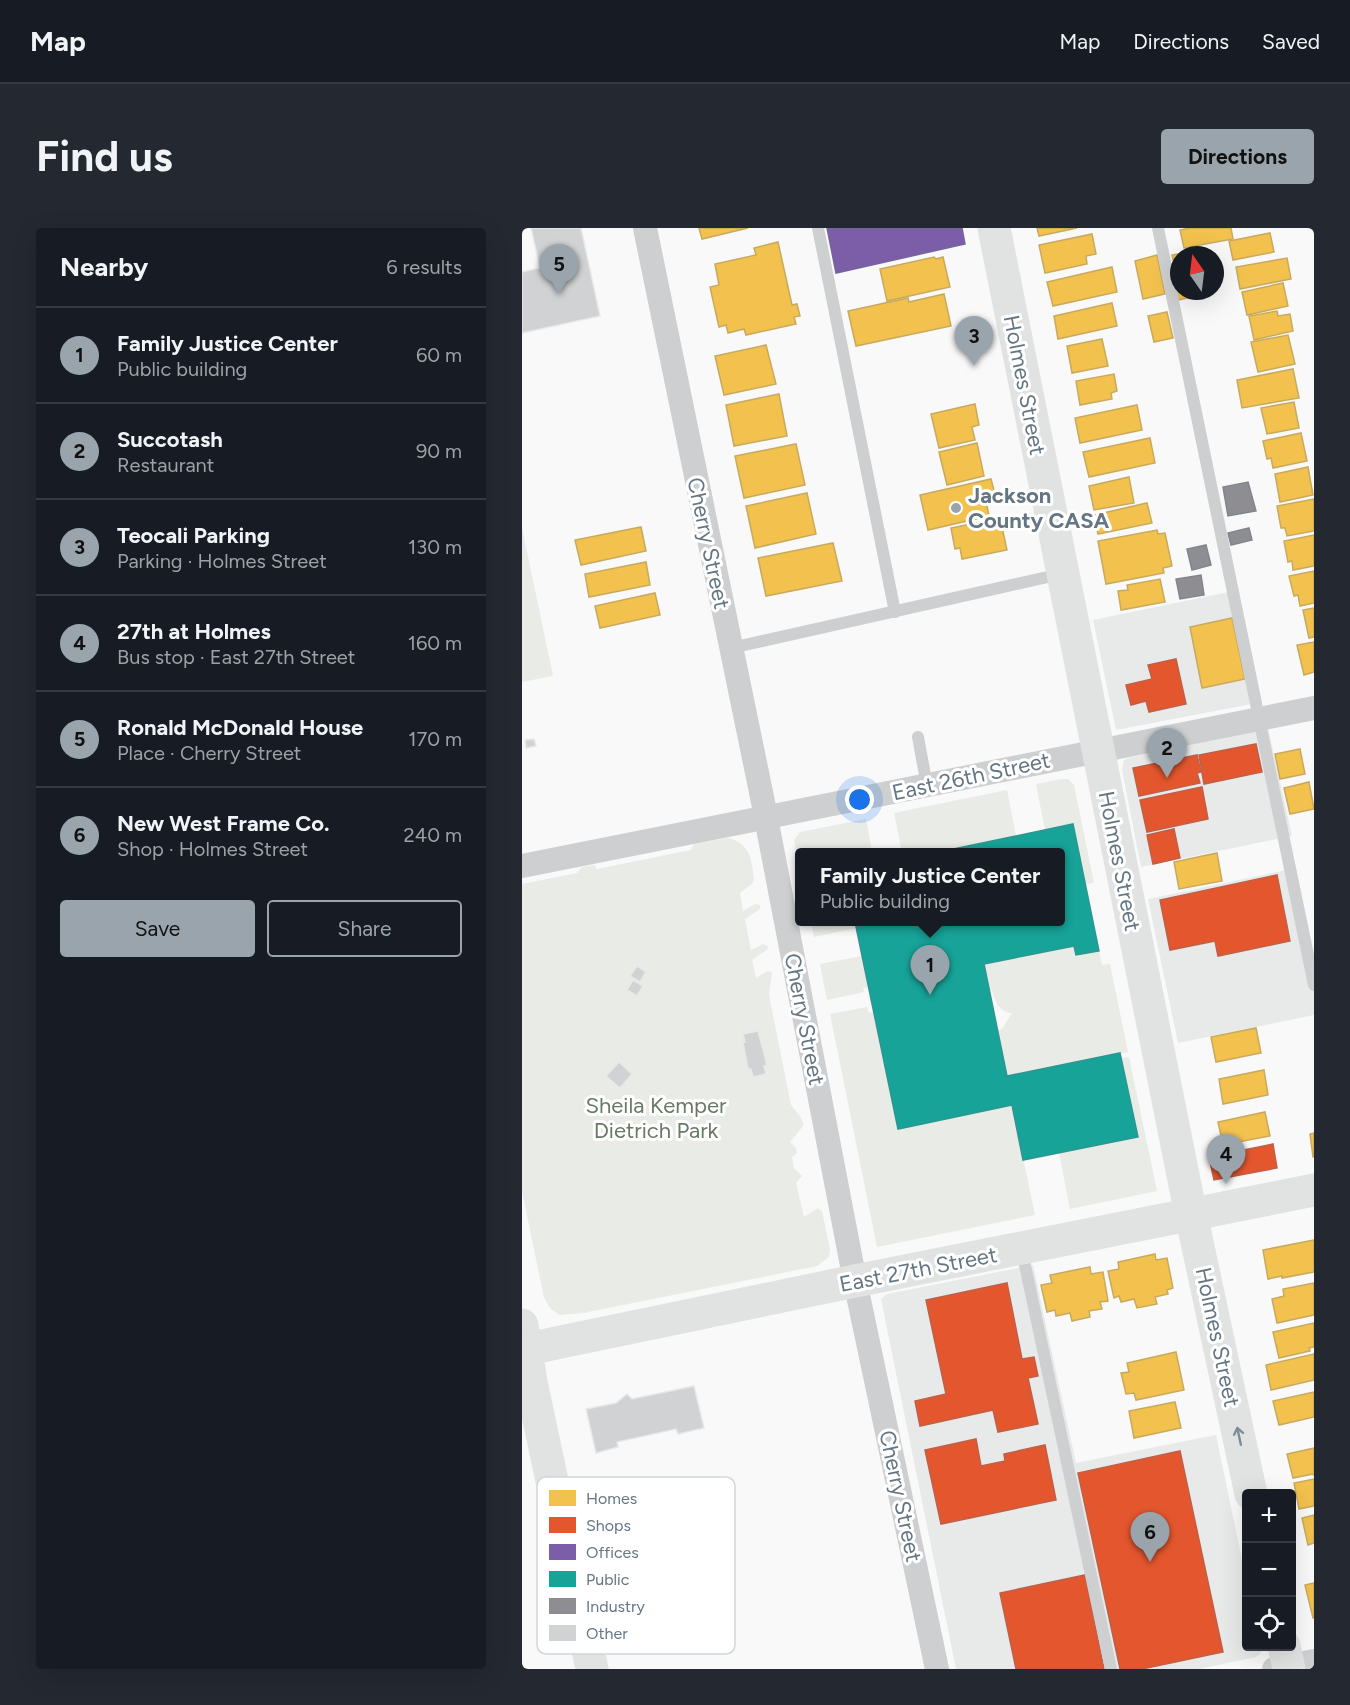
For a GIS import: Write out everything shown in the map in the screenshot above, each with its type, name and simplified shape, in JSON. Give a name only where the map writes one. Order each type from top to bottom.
[{"type":"street","name":"Cherry Street","points":[[645,228],[766,819],[855,1281],[937,1669]]},
{"type":"street","name":"Holmes Street","points":[[994,228],[1192,1215],[1250,1489]]},
{"type":"street","name":"East 26th Street","points":[[522,866],[1314,708]]},
{"type":"street","name":"East 27th Street","points":[[524,1342],[855,1281],[1314,1190]]},
{"type":"street","points":[[524,1342],[551,1477]]},
{"type":"street","points":[[589,1654],[592,1669]]},
{"type":"lane","points":[[818,228],[895,612]]},
{"type":"lane","points":[[1158,228],[1314,985]]},
{"type":"lane","points":[[731,648],[1063,574]]},
{"type":"lane","points":[[918,737],[927,786]]},
{"type":"lane","points":[[1021,1249],[1111,1669]]},
{"type":"shaded area","points":[[1238,590],[1262,702],[1116,730],[1093,620]]},
{"type":"shaded area","points":[[1268,728],[1292,836],[1141,867],[1122,770],[1124,760]]},
{"type":"shaded area","points":[[1296,868],[1314,952],[1314,1015],[1178,1043],[1148,899]]},
{"type":"shaded area","points":[[1033,1265],[1076,1463],[1216,1435],[1242,1560],[1242,1651],[1261,1651],[1261,1653],[1256,1657],[1200,1669],[956,1669],[881,1299],[887,1294]]},
{"type":"green space","points":[[522,528],[553,676],[522,682]]},
{"type":"green space","points":[[1068,779],[1074,785],[1094,883],[1085,884],[1073,824],[1045,830],[1036,784]]},
{"type":"green space","points":[[1007,790],[1016,836],[958,848],[901,848],[894,813]]},
{"type":"green space","points":[[866,819],[871,848],[795,848],[794,840],[800,832]]},
{"type":"green space","name":"Sheila Kemper Dietrich Park","points":[[728,838],[741,844],[751,859],[754,880],[740,893],[743,911],[755,904],[760,905],[760,909],[745,919],[751,950],[763,944],[768,946],[767,950],[752,960],[756,978],[768,971],[772,972],[769,995],[791,1105],[804,1125],[790,1142],[796,1148],[797,1153],[792,1157],[794,1168],[802,1176],[796,1183],[804,1217],[818,1208],[822,1211],[830,1249],[829,1257],[817,1266],[583,1313],[560,1315],[550,1308],[544,1298],[522,1191],[522,884],[577,873],[582,867],[594,865],[597,869],[691,850],[694,844]]},
{"type":"green space","points":[[812,926],[856,926],[856,928],[814,937]]},
{"type":"green space","points":[[1074,946],[1076,955],[1099,951],[1102,965],[1110,964],[1128,1052],[1007,1076],[998,1030],[1002,1029],[1012,1013],[1004,1011],[996,1002],[992,990],[990,991],[984,964]]},
{"type":"green space","points":[[862,956],[868,987],[863,988],[864,992],[827,1000],[820,964]]},
{"type":"green space","points":[[867,1007],[869,1013],[873,1012],[898,1129],[1012,1105],[1035,1215],[877,1247],[830,1014]]},
{"type":"green space","points":[[1129,1057],[1157,1191],[1070,1209],[1059,1153],[1138,1137],[1121,1058]]},
{"type":"building: Homes","points":[[699,228],[748,228],[702,239]]},
{"type":"building: Homes","points":[[1037,228],[1077,228],[1039,236]]},
{"type":"building: Homes","points":[[1231,228],[1233,239],[1184,246],[1180,230]]},
{"type":"building: Homes","points":[[1270,233],[1274,252],[1233,260],[1229,241]]},
{"type":"building: Homes","points":[[1092,234],[1096,254],[1086,256],[1087,264],[1045,273],[1039,245]]},
{"type":"building: Homes","points":[[778,242],[792,305],[797,304],[800,316],[794,317],[796,324],[746,335],[744,329],[728,333],[726,325],[719,327],[710,287],[719,285],[715,264],[756,255],[754,248]]},
{"type":"building: Homes","points":[[1157,255],[1165,294],[1143,299],[1135,261]]},
{"type":"building: Homes","points":[[934,257],[936,259],[943,257],[950,287],[887,301],[880,269]]},
{"type":"building: Homes","points":[[1287,258],[1291,279],[1240,289],[1236,267]]},
{"type":"building: Homes","points":[[1112,267],[1117,292],[1053,306],[1047,282]]},
{"type":"building: Homes","points":[[1283,283],[1288,306],[1247,315],[1242,292]]},
{"type":"building: Homes","points":[[944,294],[951,326],[856,346],[848,311],[908,298],[909,302]]},
{"type":"building: Homes","points":[[1112,303],[1117,326],[1058,339],[1054,316]]},
{"type":"building: Homes","points":[[1277,311],[1278,316],[1290,314],[1293,331],[1254,340],[1249,316]]},
{"type":"building: Homes","points":[[1167,312],[1173,338],[1154,342],[1148,316]]},
{"type":"building: Homes","points":[[1288,335],[1295,364],[1258,372],[1251,342]]},
{"type":"building: Homes","points":[[1102,339],[1108,366],[1072,373],[1067,346]]},
{"type":"building: Homes","points":[[766,345],[776,384],[724,395],[715,356]]},
{"type":"building: Homes","points":[[1293,369],[1299,398],[1242,408],[1237,380]]},
{"type":"building: Homes","points":[[1114,374],[1117,391],[1111,393],[1112,399],[1080,405],[1076,381]]},
{"type":"building: Homes","points":[[779,394],[787,436],[734,446],[726,405]]},
{"type":"building: Homes","points":[[1294,402],[1299,428],[1267,434],[1261,408]]},
{"type":"building: Homes","points":[[975,404],[979,425],[972,427],[975,440],[939,448],[931,414]]},
{"type":"building: Homes","points":[[1137,405],[1142,430],[1080,443],[1075,418]]},
{"type":"building: Homes","points":[[1301,433],[1307,461],[1273,468],[1271,458],[1267,459],[1263,441]]},
{"type":"building: Homes","points":[[1150,438],[1155,463],[1089,477],[1083,452]]},
{"type":"building: Homes","points":[[977,443],[984,476],[947,485],[939,452]]},
{"type":"building: Homes","points":[[796,444],[805,485],[744,498],[735,456]]},
{"type":"building: Homes","points":[[1308,467],[1313,495],[1280,502],[1275,474]]},
{"type":"building: Homes","points":[[1129,477],[1134,503],[1094,510],[1089,486]]},
{"type":"building: Homes","name":"Jackson County CASA","points":[[991,479],[996,498],[986,501],[989,516],[928,530],[920,495]]},
{"type":"building: Homes","points":[[807,493],[816,534],[755,548],[746,506]]},
{"type":"building: Homes","points":[[1314,499],[1314,531],[1287,536],[1285,528],[1281,528],[1277,506]]},
{"type":"building: Homes","points":[[1147,503],[1152,523],[1098,534],[1094,515]]},
{"type":"building: Homes","points":[[1000,518],[1007,550],[962,559],[960,548],[955,549],[951,528]]},
{"type":"building: Homes","points":[[641,527],[646,551],[581,565],[575,540]]},
{"type":"building: Homes","points":[[1157,530],[1158,534],[1165,533],[1172,566],[1163,568],[1164,573],[1106,584],[1098,541]]},
{"type":"building: Homes","points":[[1314,535],[1314,566],[1293,570],[1292,561],[1288,562],[1284,541]]},
{"type":"building: Homes","points":[[833,543],[842,581],[766,596],[758,558]]},
{"type":"building: Homes","points":[[646,562],[650,585],[589,597],[585,574]]},
{"type":"building: Homes","points":[[1314,571],[1314,603],[1300,606],[1298,595],[1294,596],[1289,576]]},
{"type":"building: Homes","points":[[1160,579],[1165,602],[1121,610],[1118,591],[1128,590],[1127,585]]},
{"type":"building: Homes","points":[[655,593],[660,615],[600,628],[595,606]]},
{"type":"building: Homes","points":[[1314,608],[1314,637],[1309,638],[1303,610]]},
{"type":"building: Homes","points":[[1232,618],[1245,679],[1202,688],[1190,627]]},
{"type":"building: Homes","points":[[1314,642],[1314,672],[1304,675],[1297,645]]},
{"type":"building: Homes","points":[[1300,749],[1305,774],[1280,779],[1275,754]]},
{"type":"building: Homes","points":[[1309,782],[1314,809],[1290,814],[1284,788]]},
{"type":"building: Homes","points":[[1217,853],[1222,881],[1179,889],[1174,862]]},
{"type":"building: Homes","points":[[1256,1028],[1261,1053],[1216,1062],[1211,1037]]},
{"type":"building: Homes","points":[[1264,1070],[1268,1095],[1223,1104],[1219,1079]]},
{"type":"building: Homes","points":[[1265,1112],[1270,1136],[1223,1145],[1218,1122]]},
{"type":"building: Homes","points":[[1314,1133],[1314,1157],[1313,1157],[1310,1134]]},
{"type":"building: Homes","points":[[1314,1240],[1314,1272],[1268,1279],[1263,1250]]},
{"type":"building: Homes","points":[[1155,1254],[1156,1260],[1167,1258],[1173,1288],[1167,1290],[1168,1294],[1155,1297],[1157,1304],[1137,1308],[1134,1299],[1121,1302],[1119,1296],[1114,1298],[1108,1271],[1119,1269],[1118,1262]]},
{"type":"building: Homes","points":[[1090,1267],[1091,1274],[1103,1272],[1108,1301],[1100,1302],[1102,1309],[1089,1311],[1090,1317],[1072,1321],[1070,1313],[1056,1316],[1055,1310],[1047,1312],[1041,1285],[1052,1283],[1050,1275]]},
{"type":"building: Homes","points":[[1314,1283],[1314,1315],[1277,1323],[1272,1299],[1284,1296],[1283,1289]]},
{"type":"building: Homes","points":[[1314,1323],[1314,1347],[1309,1348],[1310,1351],[1279,1358],[1273,1332]]},
{"type":"building: Homes","points":[[1176,1352],[1184,1390],[1136,1400],[1134,1393],[1126,1394],[1121,1373],[1129,1372],[1127,1363]]},
{"type":"building: Homes","points":[[1314,1354],[1314,1380],[1271,1390],[1266,1365]]},
{"type":"building: Homes","points":[[1314,1392],[1314,1417],[1279,1425],[1273,1401]]},
{"type":"building: Homes","points":[[1175,1402],[1181,1428],[1134,1438],[1129,1411]]},
{"type":"building: Homes","points":[[1314,1448],[1314,1476],[1313,1474],[1293,1478],[1287,1454]]},
{"type":"building: Homes","points":[[1314,1479],[1314,1506],[1299,1509],[1294,1483]]},
{"type":"building: Homes","points":[[1314,1515],[1314,1543],[1308,1545],[1302,1518]]},
{"type":"building: Homes","points":[[1314,1583],[1314,1618],[1313,1618],[1305,1585]]},
{"type":"building: Shops","points":[[1176,659],[1186,704],[1149,712],[1146,701],[1131,705],[1126,685],[1152,679],[1148,665]]},
{"type":"building: Shops","points":[[1256,744],[1262,772],[1204,784],[1199,755]]},
{"type":"building: Shops","points":[[1197,755],[1201,772],[1197,773],[1200,783],[1139,796],[1133,768]]},
{"type":"building: Shops","points":[[1202,787],[1208,819],[1147,832],[1140,800]]},
{"type":"building: Shops","points":[[1174,829],[1180,858],[1153,864],[1147,835]]},
{"type":"building: Shops","points":[[1277,875],[1290,941],[1218,956],[1215,941],[1170,950],[1160,900]]},
{"type":"building: Shops","points":[[1273,1144],[1277,1168],[1214,1180],[1209,1157]]},
{"type":"building: Shops","points":[[1007,1283],[1022,1359],[1034,1357],[1038,1376],[1028,1378],[1038,1424],[998,1432],[993,1410],[920,1426],[915,1401],[946,1394],[926,1300]]},
{"type":"building: Shops","points":[[976,1439],[981,1466],[1005,1461],[1004,1454],[1045,1445],[1056,1500],[941,1524],[925,1450]]},
{"type":"building: Shops","points":[[1180,1451],[1223,1652],[1142,1669],[1120,1669],[1078,1473]]},
{"type":"building: Shops","points":[[1085,1575],[1104,1669],[1016,1669],[1000,1593]]},
{"type":"building: Offices","points":[[827,228],[962,228],[965,244],[836,273]]},
{"type":"building: Public","points":[[1073,824],[1099,951],[1076,955],[1074,946],[984,964],[1007,1076],[1120,1053],[1138,1137],[1023,1160],[1012,1105],[898,1129],[856,926],[1065,926],[1065,848],[958,848]]},
{"type":"building: Industry","points":[[1248,482],[1256,511],[1228,516],[1223,487]]},
{"type":"building: Industry","points":[[1249,528],[1252,540],[1231,545],[1228,533]]},
{"type":"building: Industry","points":[[1206,545],[1211,565],[1192,570],[1187,549]]},
{"type":"building: Industry","points":[[1201,575],[1204,595],[1180,599],[1176,579]]},
{"type":"building: Other","points":[[531,228],[581,228],[600,316],[522,333],[522,272],[540,268]]},
{"type":"building: Other","points":[[534,739],[536,746],[526,748],[525,740]]},
{"type":"building: Other","points":[[637,966],[646,972],[640,982],[630,976]]},
{"type":"building: Other","points":[[633,980],[643,986],[637,996],[627,990]]},
{"type":"building: Other","points":[[758,1031],[767,1065],[764,1066],[766,1074],[753,1077],[751,1069],[748,1069],[743,1034]]},
{"type":"building: Other","points":[[619,1062],[632,1074],[620,1088],[606,1076]]},
{"type":"building: Other","points":[[694,1386],[704,1428],[678,1434],[676,1429],[617,1442],[618,1447],[596,1453],[586,1409],[616,1403],[627,1394],[632,1399]]},
{"type":"place","name":"Ronald McDonald House","points":[[559,294]]},
{"type":"place","name":"Teocali Parking","points":[[974,366]]},
{"type":"place","name":"Jackson County CASA","points":[[956,508]]},
{"type":"place","name":"Succotash","points":[[1167,778]]},
{"type":"place","name":"Family Justice Center","points":[[930,995]]},
{"type":"place","name":"27th at Holmes","points":[[1226,1184]]},
{"type":"place","name":"New West Frame Co.","points":[[1150,1562]]}]
